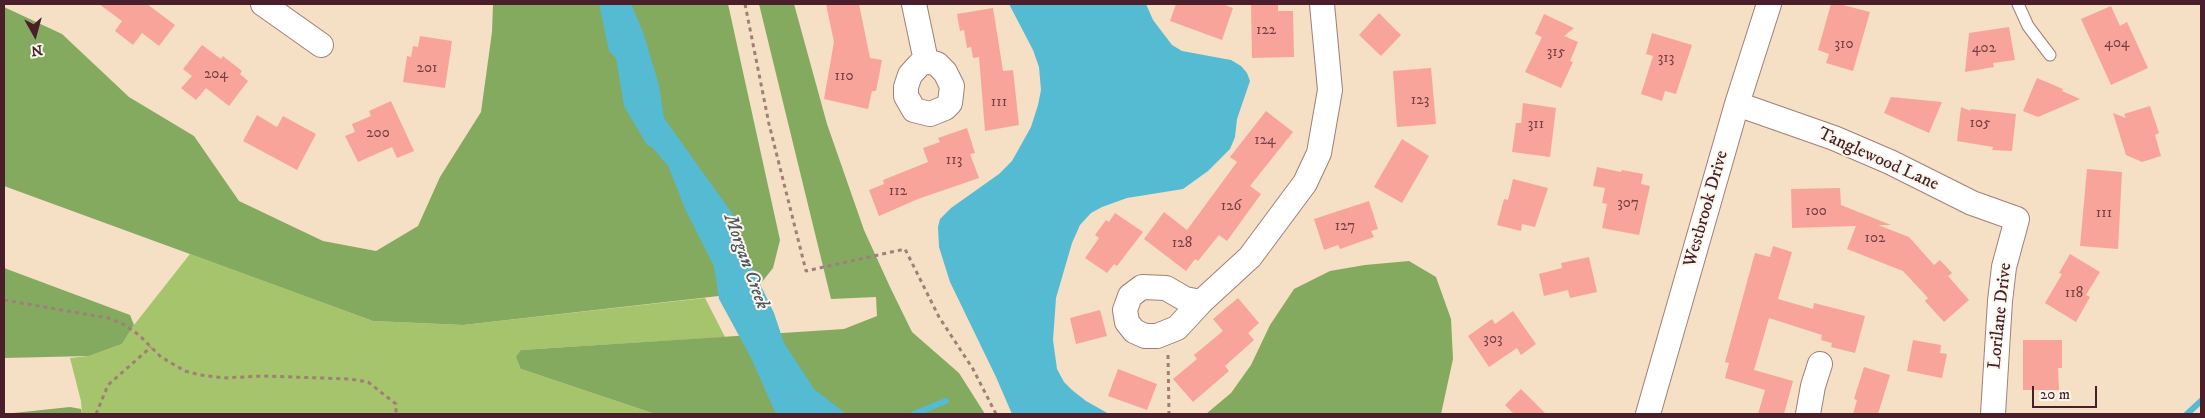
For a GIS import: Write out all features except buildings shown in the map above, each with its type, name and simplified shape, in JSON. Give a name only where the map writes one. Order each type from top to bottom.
[{"type":"street","points":[[263,4],[321,46]]},
{"type":"street","points":[[914,4],[926,62]]},
{"type":"street","points":[[1201,302],[1185,299],[1166,288],[1142,287],[1130,296],[1125,310],[1127,322],[1134,331],[1146,336],[1157,336],[1177,328],[1201,302],[1250,257],[1305,183],[1318,153],[1330,90],[1322,4]]},
{"type":"street","name":"Westbrook Drive","points":[[1648,414],[1737,104],[1769,4]]},
{"type":"street","name":"Tanglewood Lane","points":[[1737,104],[1834,138],[1890,162],[1972,203],[2017,219]]},
{"type":"street","name":"Lorilane Drive","points":[[1993,414],[2004,267],[2017,219]]},
{"type":"street","points":[[1808,414],[1813,386],[1820,364]]},
{"type":"lane","points":[[2018,4],[2028,26],[2050,56]]},
{"type":"path","points":[[745,4],[769,124],[806,271],[905,249],[939,317],[973,369],[996,414]]},
{"type":"path","points":[[4,300],[108,318],[123,324],[139,335],[161,357],[185,371],[200,375],[224,378],[263,376],[350,379],[368,382],[396,404],[396,414]]},
{"type":"path","points":[[1168,333],[1169,414]]},
{"type":"path","points":[[96,414],[108,384],[151,347]]},
{"type":"green space","points":[[493,4],[728,4],[780,240],[773,268],[754,292],[463,325],[373,321],[4,186],[4,7],[62,34],[129,97],[194,136],[239,201],[323,241],[376,251],[418,226],[440,177],[481,112],[492,32]]},
{"type":"green space","points":[[759,4],[794,4],[827,124],[864,230],[890,287],[912,332],[959,373],[985,414],[655,414],[521,369],[516,357],[521,350],[844,329],[877,316],[876,297],[831,299]]},
{"type":"green space","points":[[190,254],[373,321],[463,325],[705,298],[725,337],[521,350],[521,369],[655,414],[82,414],[81,401],[70,358],[89,356],[122,344],[134,325]]},
{"type":"green space","points":[[1409,261],[1436,277],[1451,319],[1453,359],[1441,414],[1206,414],[1231,393],[1251,365],[1270,325],[1294,289],[1330,271],[1365,265]]},
{"type":"green space","points":[[4,268],[130,315],[134,325],[122,344],[89,356],[4,358]]},
{"type":"green space","points":[[70,407],[81,409],[82,414],[4,414]]},
{"type":"water","name":"Morgan Creek","points":[[599,4],[631,4],[643,32],[659,85],[664,118],[734,216],[746,255],[774,313],[784,343],[814,389],[846,414],[779,414],[775,412],[750,356],[719,299],[714,266],[686,211],[668,166],[652,147],[647,145],[624,106],[616,58],[609,51]]},
{"type":"water","points":[[1009,4],[1146,4],[1153,20],[1172,45],[1182,51],[1231,60],[1241,66],[1247,73],[1250,81],[1237,119],[1235,137],[1230,149],[1208,171],[1183,189],[1127,198],[1102,207],[1091,213],[1080,225],[1072,243],[1056,298],[1053,340],[1057,369],[1064,382],[1072,390],[1086,401],[1109,414],[1012,414],[950,282],[939,247],[938,227],[940,219],[951,208],[999,174],[1012,161],[1031,127],[1038,105],[1041,90],[1039,67],[1033,50]]},
{"type":"waterway","points":[[914,414],[946,401]]},
{"type":"waterway","points":[[2187,414],[2201,401]]}]
